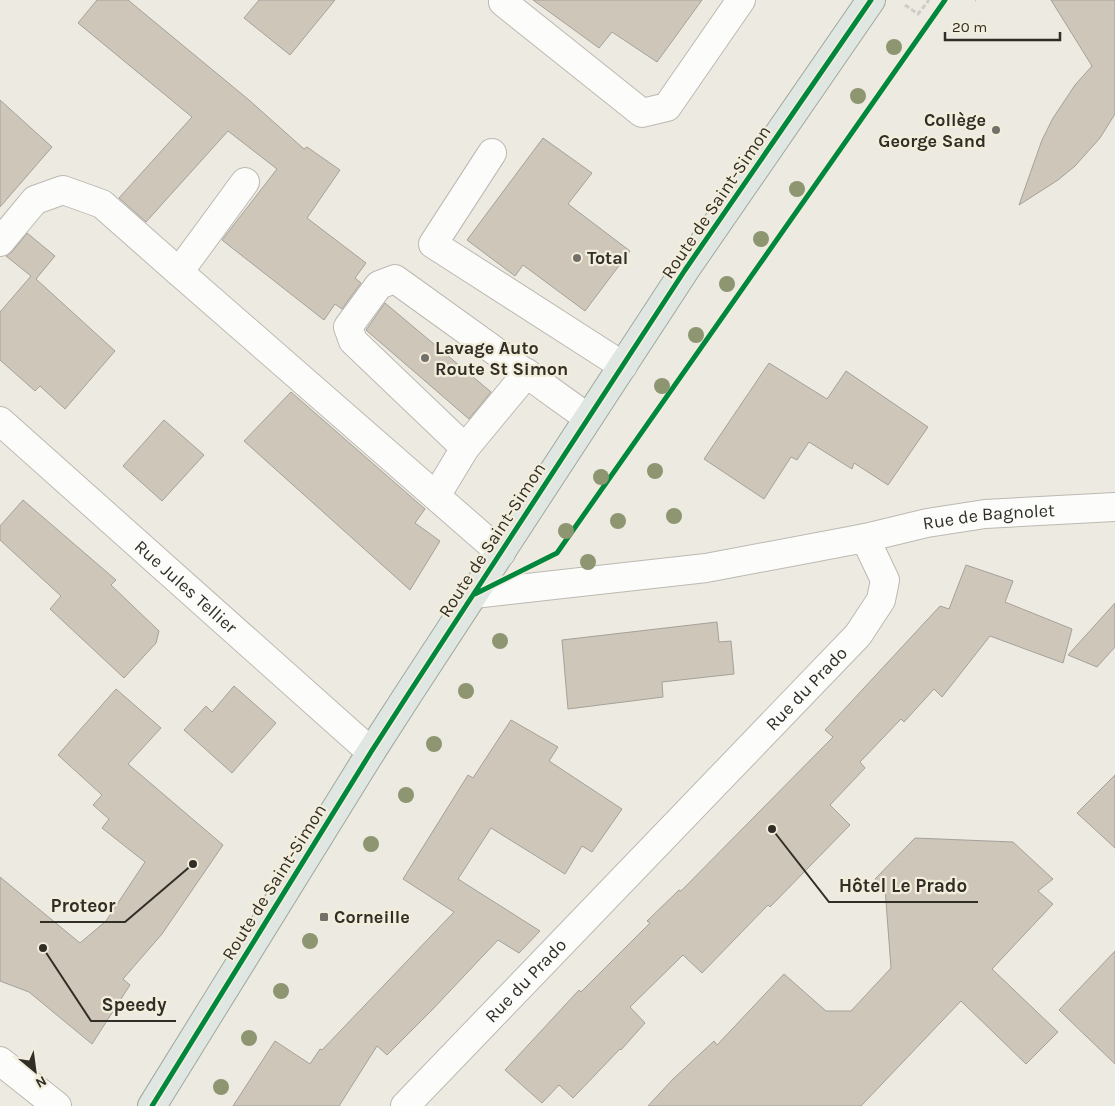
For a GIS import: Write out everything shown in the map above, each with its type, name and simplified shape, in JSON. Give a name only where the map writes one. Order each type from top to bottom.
[{"type":"main road","name":"Route de Saint-Simon","points":[[152,1106],[371,752],[588,418],[685,270],[871,0]]},
{"type":"street","points":[[502,2],[642,112],[667,108],[741,0]]},
{"type":"street","points":[[492,153],[432,244],[623,366]]},
{"type":"street","points":[[179,272],[245,182]]},
{"type":"street","points":[[0,242],[35,200],[63,190],[102,204],[501,553]]},
{"type":"street","points":[[465,448],[352,341],[348,327],[379,285],[395,279],[588,418]]},
{"type":"street","points":[[436,496],[465,448],[527,373]]},
{"type":"street","name":"Rue Jules Tellier","points":[[0,421],[371,752]]},
{"type":"street","name":"Rue de Bagnolet","points":[[865,538],[927,523],[985,514],[1115,507]]},
{"type":"street","points":[[474,594],[706,568],[865,538]]},
{"type":"street","name":"Rue du Prado","points":[[405,1106],[858,635],[881,600],[885,580],[865,538]]},
{"type":"street","points":[[0,1061],[57,1106]]},
{"type":"path","points":[[898,0],[918,14],[929,0]]},
{"type":"building","points":[[97,0],[128,0],[249,100],[304,149],[307,147],[340,170],[307,218],[366,263],[355,278],[361,283],[342,309],[335,304],[324,320],[222,240],[277,169],[228,131],[146,222],[119,198],[192,117],[78,23]]},
{"type":"building","points":[[259,0],[335,0],[290,55],[244,18]]},
{"type":"building","points":[[533,0],[702,0],[657,62],[612,32],[599,48]]},
{"type":"building","points":[[1051,0],[1115,0],[1115,114],[1100,138],[1075,166],[1058,180],[1019,205],[1042,140],[1053,118],[1075,85],[1092,66]]},
{"type":"building","points":[[0,100],[52,147],[0,207]]},
{"type":"building","points":[[543,138],[592,173],[568,204],[630,251],[585,311],[523,265],[515,276],[467,240]]},
{"type":"building","points":[[27,233],[55,256],[36,279],[115,351],[65,409],[40,386],[35,391],[0,360],[0,312],[31,276],[6,256],[12,252]]},
{"type":"building","name":"Lavage Auto Route St Simon","points":[[385,303],[491,392],[469,419],[366,330]]},
{"type":"building","points":[[769,363],[827,399],[846,371],[928,427],[888,485],[854,463],[852,469],[809,442],[797,460],[791,457],[764,499],[704,459]]},
{"type":"building","points":[[291,392],[425,509],[415,523],[440,541],[410,590],[244,441]]},
{"type":"building","points":[[164,420],[204,455],[162,501],[123,466]]},
{"type":"building","points":[[23,500],[116,580],[111,585],[159,631],[156,643],[124,678],[50,609],[61,596],[0,540],[0,526]]},
{"type":"building","points":[[966,565],[1013,581],[1005,602],[1072,629],[1063,663],[990,636],[942,697],[934,689],[904,722],[901,719],[860,762],[865,768],[830,805],[850,825],[702,973],[683,955],[630,1007],[645,1023],[573,1098],[559,1085],[542,1103],[505,1070],[579,990],[581,992],[650,923],[647,921],[679,890],[681,891],[833,737],[825,730],[940,606],[949,609]]},
{"type":"building","points":[[1115,603],[1115,647],[1097,667],[1068,655]]},
{"type":"building","points":[[717,622],[719,642],[731,641],[734,674],[662,682],[663,697],[568,709],[562,640]]},
{"type":"building","points":[[234,686],[276,723],[232,773],[184,730],[206,706],[212,712]]},
{"type":"building","points":[[116,689],[161,728],[128,764],[223,845],[162,934],[123,979],[130,985],[92,1044],[29,992],[0,981],[0,877],[80,943],[106,921],[145,862],[102,828],[109,819],[93,805],[102,795],[58,755]]},
{"type":"building","points":[[511,720],[558,747],[549,761],[622,809],[592,852],[582,846],[565,874],[491,828],[458,879],[540,931],[519,953],[498,940],[387,1055],[377,1046],[339,1106],[233,1106],[275,1041],[310,1064],[320,1049],[322,1050],[454,912],[403,879],[468,775],[473,778]]},
{"type":"building","points":[[1115,775],[1115,848],[1077,813]]},
{"type":"building","points":[[915,838],[1013,842],[1053,879],[1038,891],[1053,904],[992,969],[1058,1032],[1026,1064],[961,1001],[861,1106],[648,1106],[673,1079],[714,1041],[717,1045],[784,974],[826,1011],[851,1011],[891,968],[885,888],[875,879]]},
{"type":"building","points":[[1115,951],[1115,1064],[1059,1010]]},
{"type":"cycle path","points":[[152,1106],[409,693],[685,270],[871,0]]},
{"type":"cycle path","points":[[475,594],[557,553],[945,0]]},
{"type":"place","name":"Collège George Sand","points":[[996,130]]},
{"type":"place","name":"Total","points":[[577,258]]},
{"type":"place","name":"Lavage Auto Route St Simon","points":[[425,358]]},
{"type":"place","name":"Hôtel Le Prado","points":[[772,829]]},
{"type":"place","name":"Proteor","points":[[193,864]]},
{"type":"place","name":"Corneille","points":[[324,917]]},
{"type":"place","name":"Speedy","points":[[43,948]]}]
